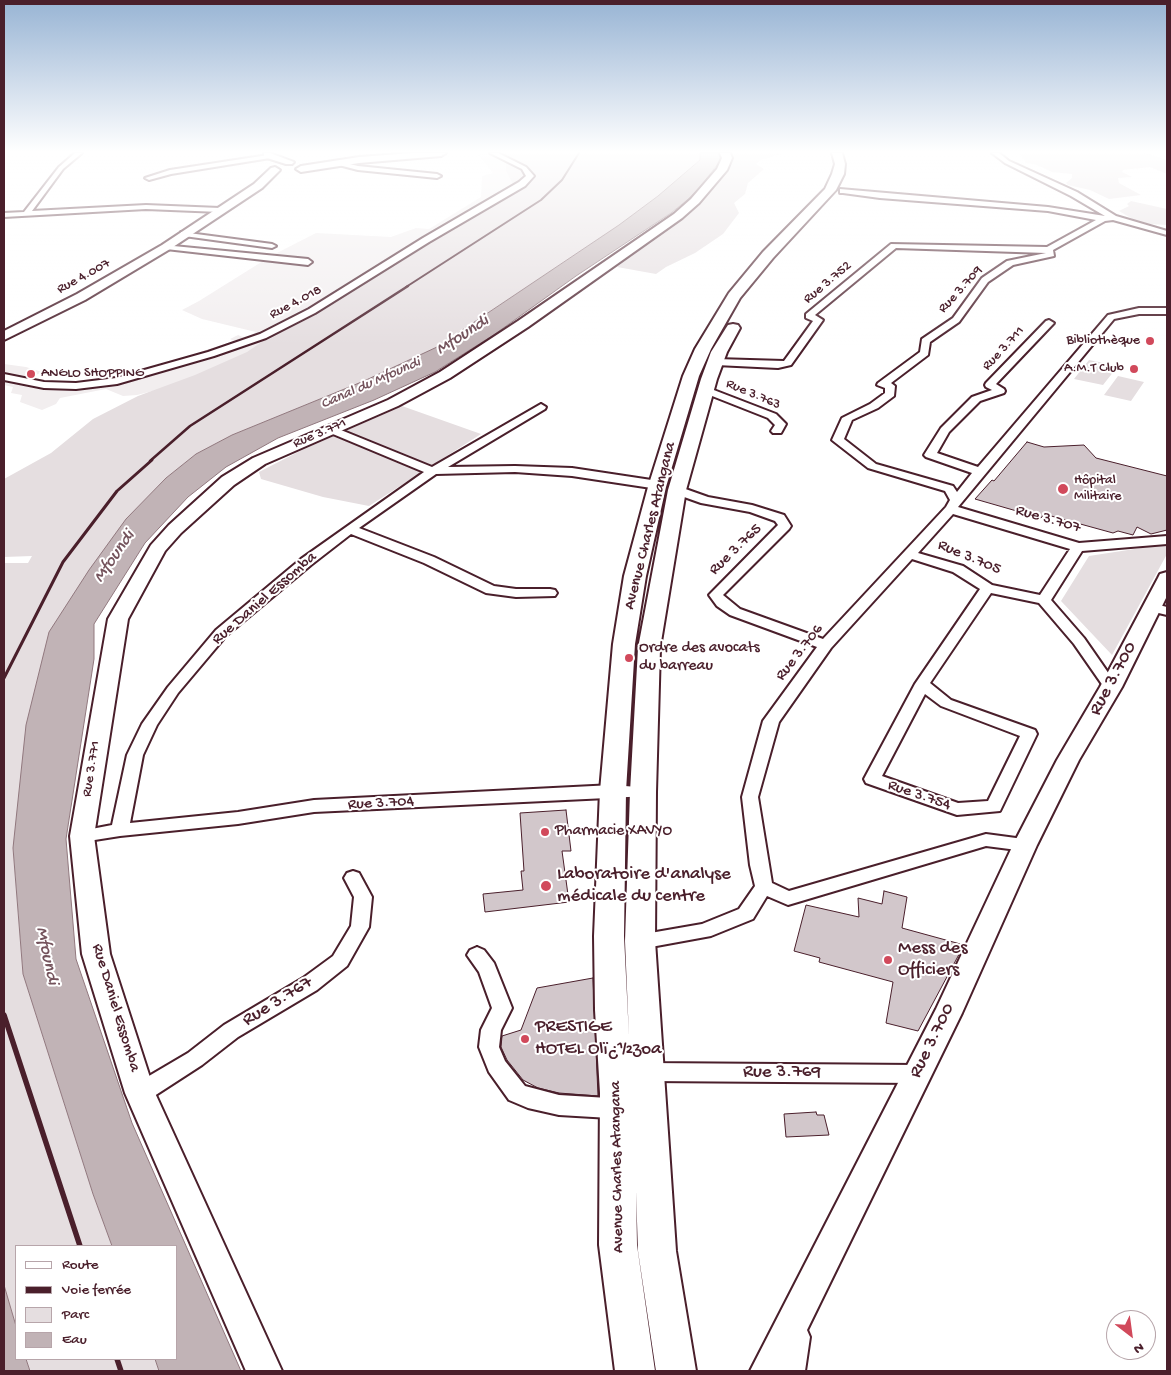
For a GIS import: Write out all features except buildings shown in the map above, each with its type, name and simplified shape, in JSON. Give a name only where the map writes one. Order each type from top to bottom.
[{"type":"main road","name":"Rue 4.007","points":[[4,336],[81,297],[166,247],[209,217]]},
{"type":"main road","name":"Rue 3.771","points":[[82,836],[118,619],[157,549],[175,529],[228,481],[259,461],[394,403],[445,375],[523,324],[676,217]]},
{"type":"main road","name":"Avenue Charles Atangana","points":[[676,1371],[658,1251],[640,941],[643,792],[649,648],[667,488],[692,376],[703,349],[734,296],[804,217]]},
{"type":"main road","name":"Avenue Charles Atangana","points":[[635,1371],[618,1245],[617,1104],[608,936],[613,791],[624,644],[635,576],[720,352],[749,299],[796,242],[819,217]]},
{"type":"main road","name":"Rue 3.700","points":[[768,1371],[796,1319],[948,1013],[1025,845],[1068,760],[1159,609],[1167,578]]},
{"type":"main road","name":"Rue Daniel Essomba","points":[[82,836],[96,954],[140,1093],[264,1371]]},
{"type":"main road","points":[[787,1371],[796,1319]]},
{"type":"street","name":"Rue 4.018","points":[[4,377],[44,385],[76,386],[117,380],[211,354],[263,336],[312,311],[465,217]]},
{"type":"street","points":[[1102,217],[1167,233]]},
{"type":"street","name":"Rue 3.709","points":[[954,504],[949,489],[872,466],[838,440],[847,418],[874,406],[890,394],[890,386],[882,385],[925,353],[925,341],[956,320],[985,280],[1010,263],[1051,254],[1049,249],[1108,218]]},
{"type":"street","points":[[184,234],[272,246]]},
{"type":"street","name":"Rue 3.752","points":[[716,362],[778,365],[787,363],[818,320],[809,316],[894,246],[1049,249]]},
{"type":"street","points":[[166,247],[308,262]]},
{"type":"street","name":"Rue 3.706","points":[[764,887],[758,865],[750,797],[771,721],[826,645],[954,504],[1111,317],[1139,310],[1166,309]]},
{"type":"street","name":"Rue 3.711","points":[[980,472],[930,455],[945,430],[976,399],[1000,391],[990,385],[1049,323]]},
{"type":"street","name":"Rue 3.763","points":[[706,390],[772,416],[781,424],[778,431]]},
{"type":"street","name":"Rue Daniel Essomba","points":[[120,830],[135,755],[150,724],[173,690],[222,633],[350,529],[433,471],[541,407]]},
{"type":"street","points":[[332,430],[433,471],[515,469],[572,472],[667,488]]},
{"type":"street","name":"Rue 3.765","points":[[667,488],[705,500],[752,509],[780,518],[785,526],[716,595],[722,603],[735,612],[826,645]]},
{"type":"street","name":"Rue 3.707","points":[[954,504],[1078,547],[1167,540]]},
{"type":"street","points":[[350,529],[428,560],[491,590],[516,593],[550,593]]},
{"type":"street","points":[[1078,547],[1044,600],[1080,640],[1111,687]]},
{"type":"street","name":"Rue 3.705","points":[[909,554],[958,569],[988,588],[1044,600]]},
{"type":"street","name":"Rue 3.754","points":[[922,684],[946,703],[1029,734],[994,807],[957,809],[872,780],[922,684],[988,588]]},
{"type":"street","name":"Rue 3.704","points":[[120,830],[238,818],[314,806],[613,791],[643,792]]},
{"type":"street","points":[[82,836],[120,830]]},
{"type":"street","points":[[640,941],[704,931],[746,914],[764,887],[788,898],[986,840],[1025,845]]},
{"type":"street","name":"Rue 3.767","points":[[140,1093],[195,1059],[232,1030],[310,984],[340,961],[360,928],[364,897],[353,878]]},
{"type":"street","points":[[478,955],[488,969],[502,1008],[492,1030],[490,1047],[496,1066],[517,1093],[528,1098],[559,1105],[610,1108],[617,1104]]},
{"type":"street","name":"Rue 3.769","points":[[648,1072],[917,1074]]},
{"type":"shaded area","points":[[448,217],[473,217],[293,337],[176,385],[137,395],[123,396],[106,389],[60,398],[56,404],[42,410],[20,402],[22,395],[11,393],[13,387],[4,385],[4,364],[26,367],[42,372],[28,379],[72,384],[103,380],[169,362],[234,341],[230,339],[238,335],[243,337],[253,336],[251,335],[256,332],[202,319],[182,310],[271,256],[316,233],[391,237],[416,228],[429,229]]},
{"type":"green space","points":[[470,217],[630,217],[437,347],[364,381],[232,435],[196,454],[166,478],[126,519],[13,848],[23,974],[93,1194],[112,1245],[15,1245],[15,1323],[4,1285],[4,563],[28,563],[32,556],[4,557],[4,479],[51,453],[93,419],[138,396],[195,375],[247,352],[368,270]]},
{"type":"green space","points":[[680,217],[736,217],[723,234],[695,253],[656,274],[617,267]]},
{"type":"green space","points":[[1129,217],[1167,217],[1167,225],[1150,224],[1136,221]]},
{"type":"green space","points":[[1089,360],[1118,366],[1103,385],[1074,379]]},
{"type":"green space","points":[[1118,376],[1144,382],[1131,401],[1104,395]]},
{"type":"green space","points":[[402,406],[481,434],[369,506],[323,497],[261,479],[259,472],[302,450]]},
{"type":"green space","points":[[1167,544],[1167,554],[1112,655],[1061,601],[1089,556]]},
{"type":"green space","points":[[26,1360],[155,1360],[159,1371],[30,1371]]},
{"type":"water","points":[[630,217],[665,217],[576,276],[495,334],[435,372],[374,400],[278,438],[226,467],[188,497],[145,543],[94,624],[94,659],[66,839],[76,959],[132,1123],[241,1371],[159,1371],[155,1360],[178,1360],[178,1245],[112,1245],[93,1194],[23,974],[13,848],[26,725],[49,632],[89,570],[126,519],[166,478],[196,454],[232,435],[364,381],[437,347]]},
{"type":"water","points":[[4,1285],[15,1323],[15,1360],[26,1360],[30,1371],[4,1371]]},
{"type":"railway","points":[[406,287],[514,217]]},
{"type":"railway","points":[[150,461],[190,426],[408,286]]},
{"type":"railway","points":[[4,678],[63,562],[117,491],[152,460]]},
{"type":"railway","points":[[4,1015],[80,1245]]},
{"type":"railway","points":[[117,1360],[121,1371]]},
{"type":"place","name":"Bibliothèque","points":[[1150,341]]},
{"type":"place","name":"A.M.T Club","points":[[1134,369]]},
{"type":"place","name":"ANGLO SHOPPING","points":[[31,374]]},
{"type":"place","name":"Hôpital Militaire","points":[[1063,489]]},
{"type":"place","name":"Ordre des avocats du barreau","points":[[629,658]]},
{"type":"place","name":"Pharmacie XAVYO","points":[[545,832]]},
{"type":"place","name":"Laboratoire d'analyse médicale du centre","points":[[546,886]]},
{"type":"place","name":"Mess des Officiers","points":[[888,960]]},
{"type":"place","name":"PRESTIGE HOTEL Olï¿½zoa","points":[[525,1039]]},
{"type":"water label","name":"Mfoundi","points":[[463,336]]},
{"type":"water label","name":"Canal du Mfoundi","points":[[371,384]]},
{"type":"water label","name":"Mfoundi","points":[[115,557]]},
{"type":"water label","name":"Mfoundi","points":[[46,956]]}]
